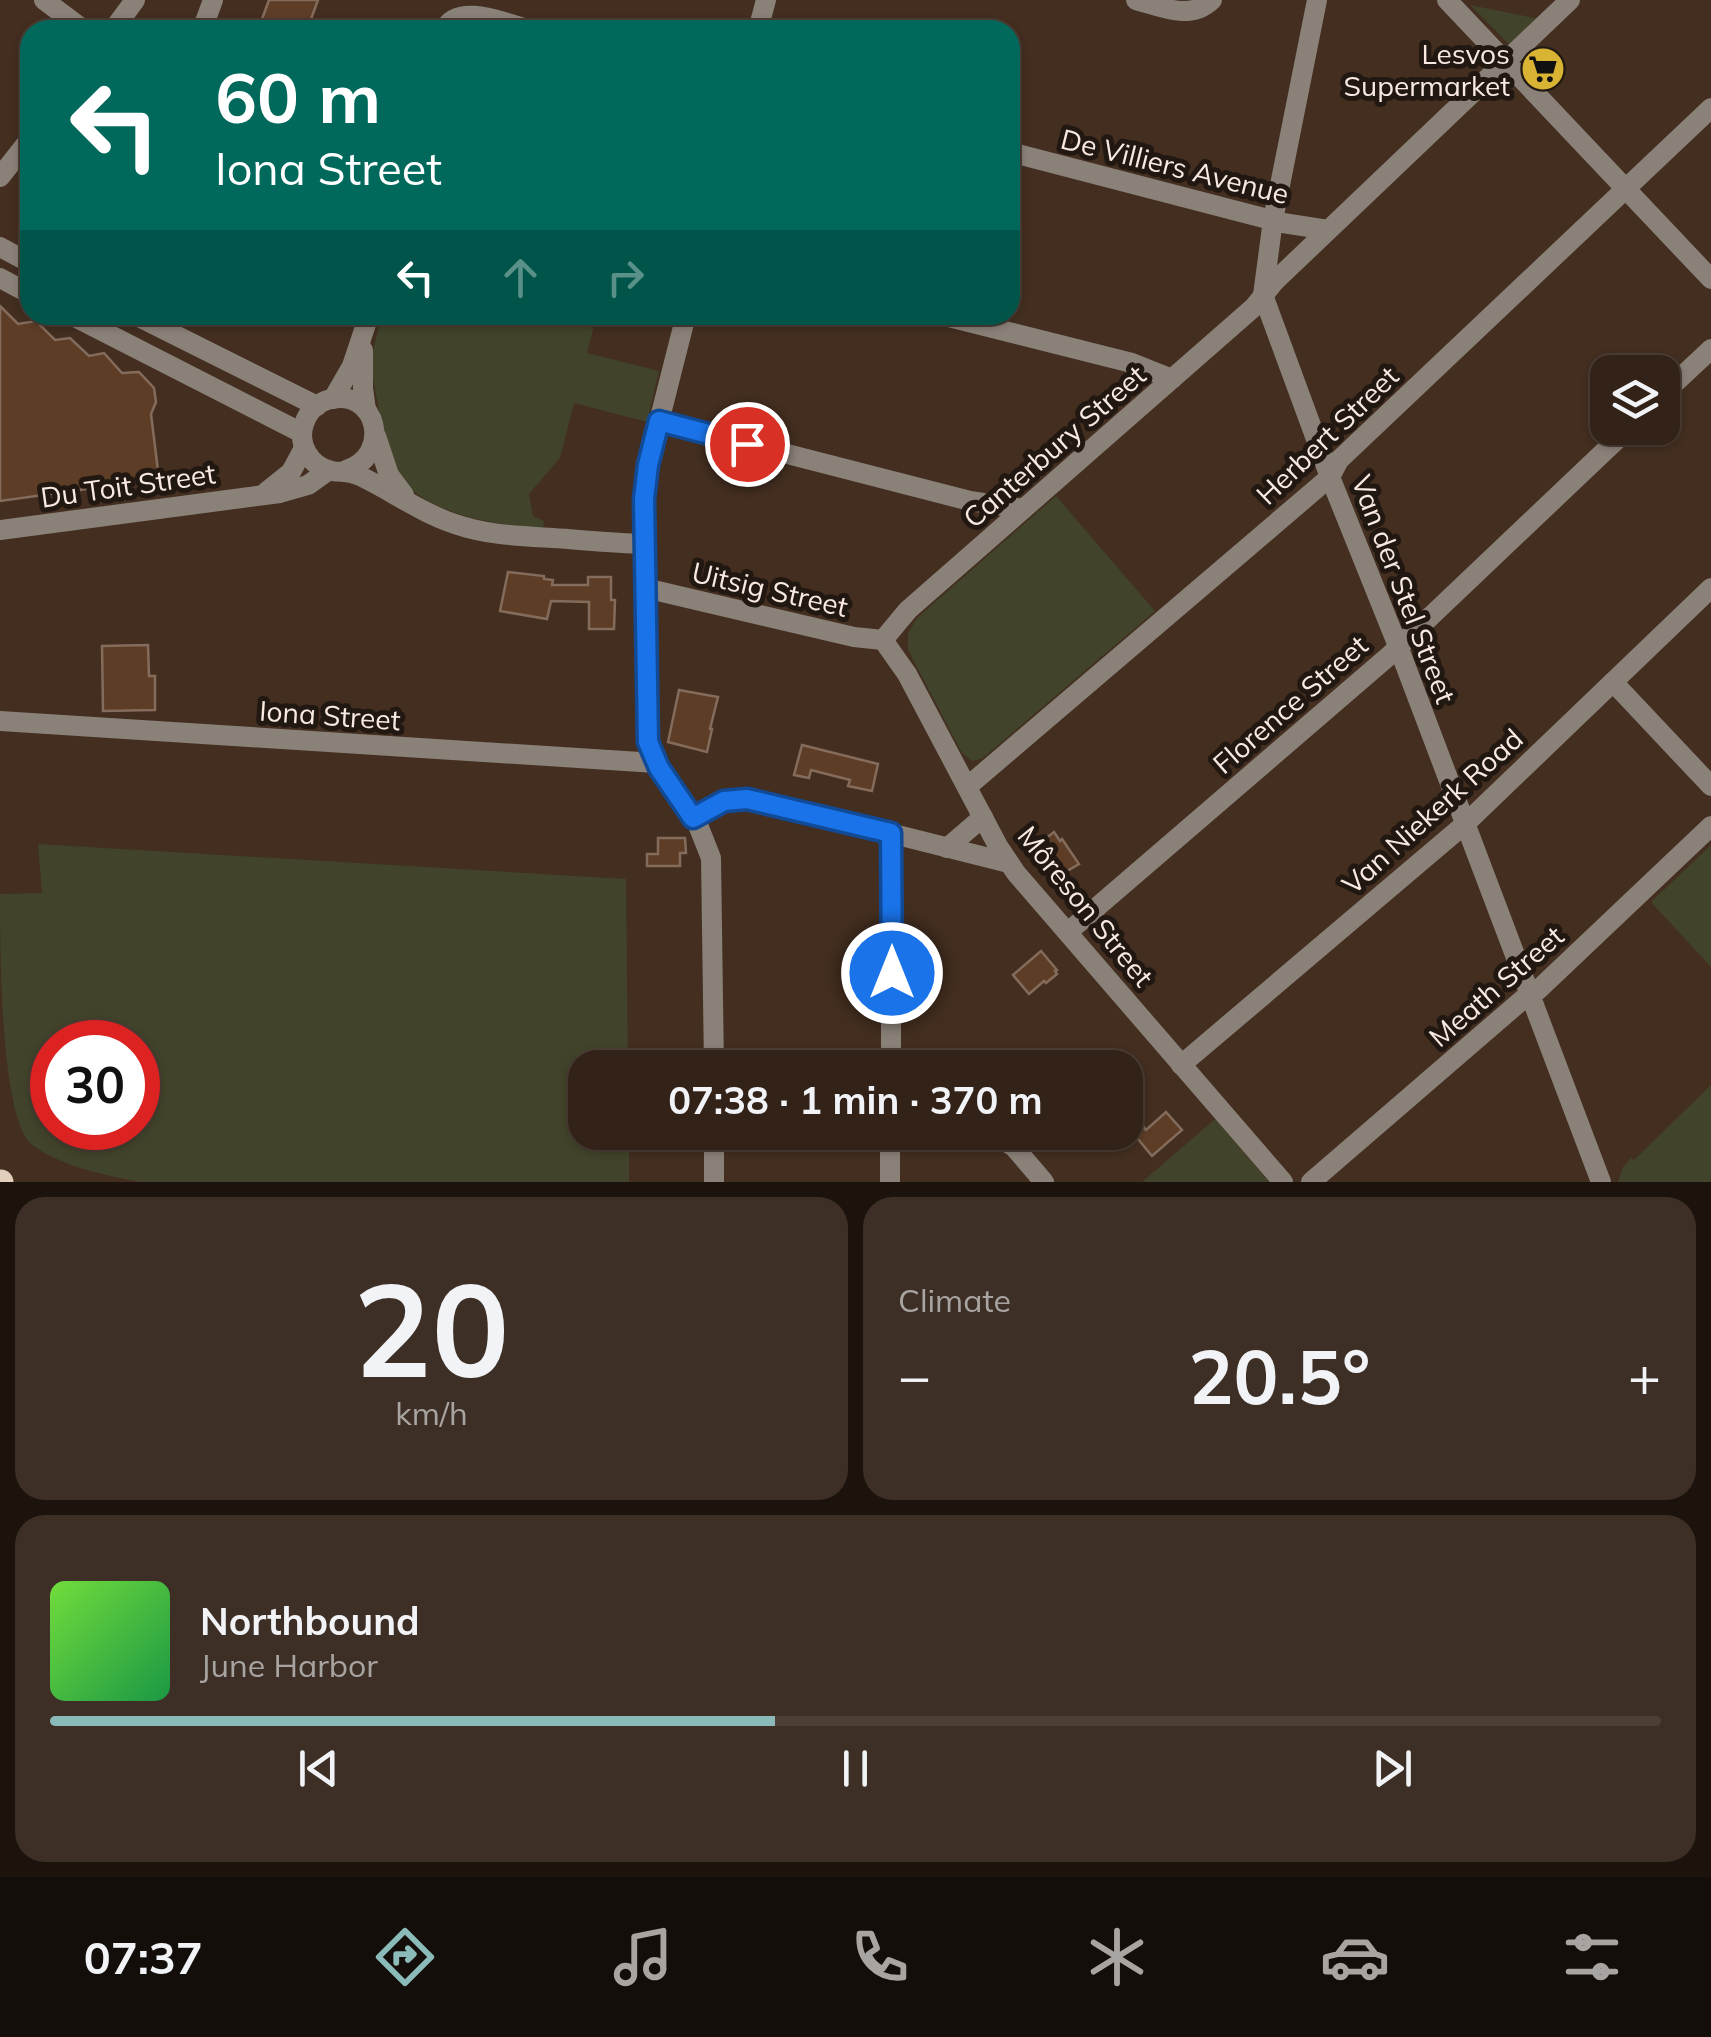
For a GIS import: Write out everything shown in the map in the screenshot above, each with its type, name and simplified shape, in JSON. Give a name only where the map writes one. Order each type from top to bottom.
[{"type":"street","points":[[44,0],[71,20]]},
{"type":"street","points":[[1136,0],[1181,12],[1198,10],[1212,0]]},
{"type":"street","name":"Van der Stel Street","points":[[1317,0],[1274,220],[1264,295],[1530,996],[1592,1178]]},
{"type":"street","points":[[1446,0],[1711,279]]},
{"type":"street","name":"Canterbury Street","points":[[883,640],[908,610],[1254,307],[1275,280],[1570,0]]},
{"type":"street","points":[[452,20],[464,14],[489,20]]},
{"type":"street","name":"Herbert Street","points":[[967,787],[1330,477],[1340,460],[1711,108]]},
{"type":"street","points":[[0,177],[20,151]]},
{"type":"street","name":"De Villiers Avenue","points":[[1020,155],[1274,220],[1328,230]]},
{"type":"street","points":[[90,325],[303,440],[314,462],[446,521],[533,536],[644,544]]},
{"type":"street","points":[[157,325],[325,402],[354,402],[366,410]]},
{"type":"street","points":[[264,494],[291,472],[303,440],[305,420],[348,374],[366,325]]},
{"type":"street","points":[[367,325],[363,356],[366,410],[389,474],[412,504]]},
{"type":"street","points":[[683,325],[648,465],[644,499],[646,733],[656,763],[693,818],[709,851],[713,873],[714,1050]]},
{"type":"street","points":[[980,325],[1132,364],[1172,379]]},
{"type":"street","points":[[1680,378],[1711,350]]},
{"type":"street","points":[[659,421],[970,501],[1023,509]]},
{"type":"street","points":[[338,470],[356,467],[367,458],[375,434]]},
{"type":"street","name":"Florence Street","points":[[1068,932],[1398,646],[1610,445]]},
{"type":"street","name":"Du Toit Street","points":[[0,530],[289,491],[338,470]]},
{"type":"street","points":[[970,501],[990,512],[996,532]]},
{"type":"street","name":"Uitsig Street","points":[[645,588],[854,637],[883,640]]},
{"type":"street","name":"Van Niekerk Road","points":[[1181,1065],[1465,824],[1711,588]]},
{"type":"street","name":"Môreson Street","points":[[883,640],[907,674],[1009,863],[1283,1182]]},
{"type":"street","points":[[1612,682],[1711,786]]},
{"type":"street","name":"Iona Street","points":[[0,721],[656,763]]},
{"type":"street","points":[[693,818],[724,801],[747,799],[1009,863]]},
{"type":"street","points":[[947,848],[983,817]]},
{"type":"street","name":"Meath Street","points":[[1311,1182],[1538,990],[1711,826]]},
{"type":"street","points":[[890,1050],[891,833]]},
{"type":"street","points":[[714,1150],[714,1182]]},
{"type":"street","points":[[890,1150],[890,1182]]},
{"type":"street","points":[[1017,1150],[1044,1182]]},
{"type":"green space","points":[[1470,5],[1539,19],[1510,45]]},
{"type":"green space","points":[[380,325],[594,325],[587,353],[659,371],[647,422],[574,403],[560,458],[529,494],[533,516],[544,521],[543,530],[461,514],[440,507],[407,485],[388,446],[371,359]]},
{"type":"green space","points":[[1056,496],[1155,611],[983,758],[972,761],[962,753],[908,650],[908,633],[917,618]]},
{"type":"green space","points":[[38,844],[626,879],[628,1050],[568,1050],[568,1150],[629,1150],[629,1182],[139,1182],[54,1158],[40,1150],[160,1150],[160,1020],[30,1020],[30,1143],[20,1126],[7,1064],[0,894],[42,893]]},
{"type":"green space","points":[[1711,845],[1711,967],[1651,902]]},
{"type":"green space","points":[[1711,1085],[1711,1182],[1618,1182],[1631,1158],[1634,1160]]},
{"type":"green space","points":[[1215,1119],[1269,1182],[1142,1182]]},
{"type":"building","points":[[269,0],[318,0],[311,20],[262,20]]},
{"type":"building","points":[[0,306],[18,324],[40,325],[55,340],[70,338],[89,356],[104,353],[122,373],[139,372],[154,388],[156,402],[151,414],[159,479],[0,501]]},
{"type":"building","points":[[508,572],[544,576],[553,580],[552,585],[588,585],[588,577],[611,577],[614,629],[589,629],[589,602],[551,601],[547,619],[500,611]]},
{"type":"building","points":[[148,645],[149,676],[155,676],[155,710],[103,711],[102,646]]},
{"type":"building","points":[[679,690],[718,697],[707,752],[668,742]]},
{"type":"building","points":[[802,745],[878,764],[872,791],[848,786],[850,780],[811,770],[809,778],[794,775]]},
{"type":"building","points":[[1054,832],[1079,864],[1055,878],[1037,860],[1043,855],[1036,846]]},
{"type":"building","points":[[658,838],[685,838],[686,853],[680,853],[680,866],[647,866],[647,854],[658,854]]},
{"type":"building","points":[[1041,951],[1057,974],[1029,994],[1013,975]]},
{"type":"building","points":[[1166,1112],[1182,1130],[1152,1156],[1143,1145],[1143,1126],[1146,1130]]},
{"type":"place","name":"Lesvos Supermarket","points":[[1543,69]]},
{"type":"route","points":[[747,444],[659,421],[644,499],[648,742],[659,768],[693,818],[724,801],[747,799],[891,833],[892,973]]}]
